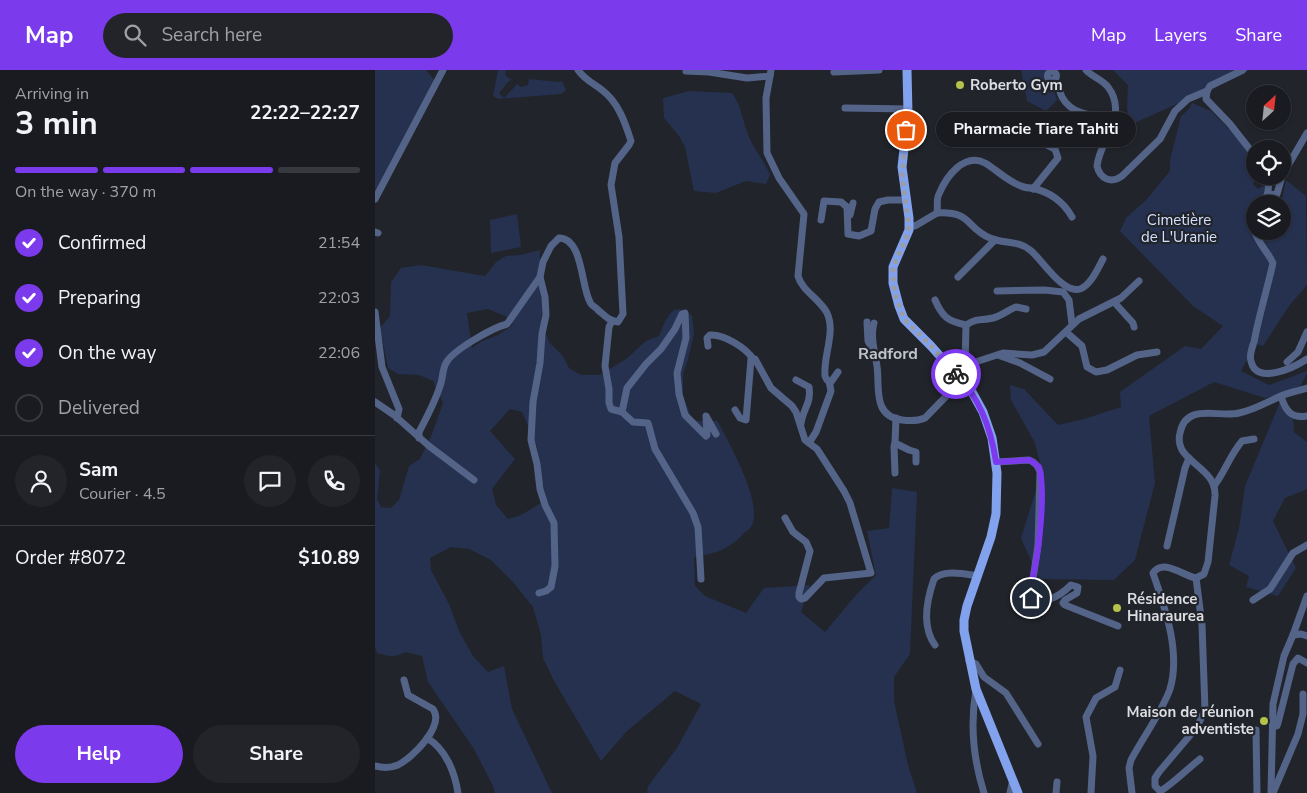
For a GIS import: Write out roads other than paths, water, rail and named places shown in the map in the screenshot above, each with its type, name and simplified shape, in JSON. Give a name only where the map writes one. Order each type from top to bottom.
[{"type":"main road","points":[[907,70],[908,108],[902,167],[909,225],[908,234],[893,271],[894,288],[904,319],[962,380],[975,397],[983,412],[992,438],[996,462],[997,503],[995,521],[964,620],[969,661],[976,690],[1018,793]]},
{"type":"street","points":[[539,593],[551,587],[555,566],[554,524],[540,489],[537,464],[531,440],[533,402],[546,315],[545,297],[540,277],[543,262],[551,246],[559,238],[569,242],[578,255],[589,302],[603,316],[612,321],[618,322],[623,314],[619,238],[611,177],[617,159],[631,140],[618,108],[602,90],[585,79],[578,70]]},
{"type":"street","points":[[834,72],[879,70]]},
{"type":"street","points":[[1086,70],[1109,88],[1114,101],[1115,119],[1097,160],[1098,171],[1105,178],[1116,180],[1160,139],[1175,111],[1183,103],[1207,91],[1221,80],[1243,70]]},
{"type":"street","points":[[375,199],[440,71]]},
{"type":"street","points":[[686,71],[709,72],[747,78],[770,73],[766,98],[765,145],[769,161],[775,172],[803,214],[799,281],[828,315],[829,339],[825,376],[829,381],[831,391],[816,432],[809,442]]},
{"type":"street","points":[[1053,74],[1065,101],[1074,110],[1115,119]]},
{"type":"street","points":[[1207,91],[1206,99],[1230,124],[1246,144]]},
{"type":"street","points":[[845,108],[908,108]]},
{"type":"street","points":[[1291,160],[1307,133]]},
{"type":"street","points":[[1033,189],[1058,158],[1055,149],[1037,140]]},
{"type":"street","points":[[937,213],[938,195],[958,166],[966,162],[982,162],[1021,186],[1059,200],[1072,217]]},
{"type":"street","points":[[1269,185],[1267,195],[1277,194],[1279,185]]},
{"type":"street","points":[[821,220],[823,201],[841,202],[847,207],[848,234],[859,236],[871,231],[875,209],[879,202],[906,200]]},
{"type":"street","points":[[852,236],[850,218],[853,203]]},
{"type":"street","points":[[909,225],[915,226],[937,213],[959,214],[982,233],[995,240],[1026,247],[1035,254],[1060,282],[1071,288],[1079,289],[1085,286],[1103,259]]},
{"type":"street","points":[[959,277],[995,240]]},
{"type":"street","points":[[1258,240],[1273,263],[1250,357],[1251,363],[1260,372],[1272,373],[1292,368],[1307,359]]},
{"type":"street","points":[[419,438],[419,432],[441,384],[445,364],[451,356],[488,331],[507,324],[540,277]]},
{"type":"street","points":[[951,370],[997,354],[1008,352],[1038,354],[1049,349],[1073,324],[1091,312],[1114,302],[1139,281]]},
{"type":"street","points":[[997,291],[1044,290],[1065,293],[1069,300],[1073,324]]},
{"type":"street","points":[[935,300],[940,311],[949,320],[966,325],[976,319],[991,319],[1016,307],[1026,310]]},
{"type":"street","points":[[1114,302],[1133,323],[1134,327]]},
{"type":"street","points":[[375,312],[382,367],[399,409],[397,418]]},
{"type":"street","points":[[622,412],[627,388],[661,349],[675,329],[682,314],[685,314],[686,338],[677,373],[679,394],[685,415],[706,436],[706,416],[716,434]]},
{"type":"street","points":[[612,321],[609,327],[605,366],[611,409],[622,412],[633,422],[649,423],[655,449],[693,513],[698,527],[701,579]]},
{"type":"street","points":[[870,323],[868,341],[875,353],[880,401],[884,411],[896,418],[915,420],[925,418],[962,380]]},
{"type":"street","points":[[965,366],[966,325]]},
{"type":"street","points":[[1066,332],[1082,346],[1087,367],[1092,371],[1100,372],[1137,355],[1157,352]]},
{"type":"street","points":[[1287,362],[1297,352],[1307,332]]},
{"type":"street","points":[[708,346],[707,338],[710,335],[715,335],[735,343],[748,351],[771,387],[792,406],[801,425],[803,435],[824,459],[850,503],[871,573],[824,578],[805,598],[801,599],[799,593],[809,551],[806,542],[793,532],[785,518]]},
{"type":"street","points":[[997,354],[1020,363],[1050,379]]},
{"type":"street","points":[[735,410],[740,418],[745,420],[751,361],[753,359]]},
{"type":"street","points":[[829,381],[831,382],[838,372]]},
{"type":"street","points":[[796,380],[809,387],[810,392],[809,404],[802,418],[801,425]]},
{"type":"street","points":[[1132,793],[1129,768],[1131,760],[1169,691],[1173,677],[1171,640],[1162,600],[1153,573],[1159,568],[1167,567],[1196,578],[1204,574],[1206,570],[1209,549],[1215,496],[1214,486],[1210,478],[1183,451],[1179,440],[1182,427],[1188,418],[1203,412],[1227,415],[1239,413],[1307,388]]},
{"type":"street","points":[[1281,396],[1289,413],[1299,417],[1307,416]]},
{"type":"street","points":[[375,402],[474,480]]},
{"type":"street","points":[[895,473],[893,446],[895,443],[896,418]]},
{"type":"street","points":[[1214,486],[1221,478],[1233,453],[1242,441],[1254,440]]},
{"type":"street","points":[[895,443],[916,452],[917,462]]},
{"type":"street","points":[[1167,546],[1189,458]]},
{"type":"street","points":[[996,462],[1029,460],[1039,467],[1038,545],[1033,579],[1027,595],[1037,601],[1045,600],[1053,598],[1071,585],[1075,585],[1078,587],[1077,593],[1065,600],[1063,603],[1065,605],[1118,626]]},
{"type":"street","points":[[1253,600],[1270,589],[1293,553],[1307,545]]},
{"type":"street","points":[[935,645],[929,633],[927,615],[928,601],[934,579],[949,573],[978,576]]},
{"type":"street","points":[[1196,578],[1202,625],[1205,710],[1197,726],[1155,778],[1155,786],[1160,791],[1165,789],[1200,759]]},
{"type":"street","points":[[1272,793],[1273,704],[1286,650],[1307,596]]},
{"type":"street","points":[[1293,635],[1307,636]]},
{"type":"street","points":[[1273,726],[1277,726],[1278,723],[1293,664],[1298,658],[1307,663]]},
{"type":"street","points":[[969,661],[976,664],[984,676],[1006,693],[1038,744]]},
{"type":"street","points":[[1091,793],[1093,756],[1086,718],[1095,698],[1115,687],[1120,670]]},
{"type":"street","points":[[375,766],[385,768],[398,765],[419,750],[434,724],[436,716],[433,709],[408,695],[404,680]]},
{"type":"street","points":[[976,690],[974,715],[977,768],[984,793]]},
{"type":"street","points":[[1272,793],[1294,745],[1302,718],[1303,694]]},
{"type":"street","points":[[1256,730],[1257,793]]},
{"type":"street","points":[[427,738],[437,746],[448,761],[458,793]]},
{"type":"street","points":[[1011,793],[1012,780]]},
{"type":"street","points":[[1056,793],[1057,782]]},
{"type":"place","name":"Roberto Gym","points":[[960,85]]},
{"type":"place","name":"Pharmacie Tiare Tahiti","points":[[906,130]]},
{"type":"place","name":"Résidence Hinaraurea","points":[[1117,608]]},
{"type":"place","name":"Maison de réunion adventiste","points":[[1264,721]]},
{"type":"district","name":"Radford","points":[[888,354]]},
{"type":"park label","name":"Cimetière de L'Uranie","points":[[1179,228]]}]
